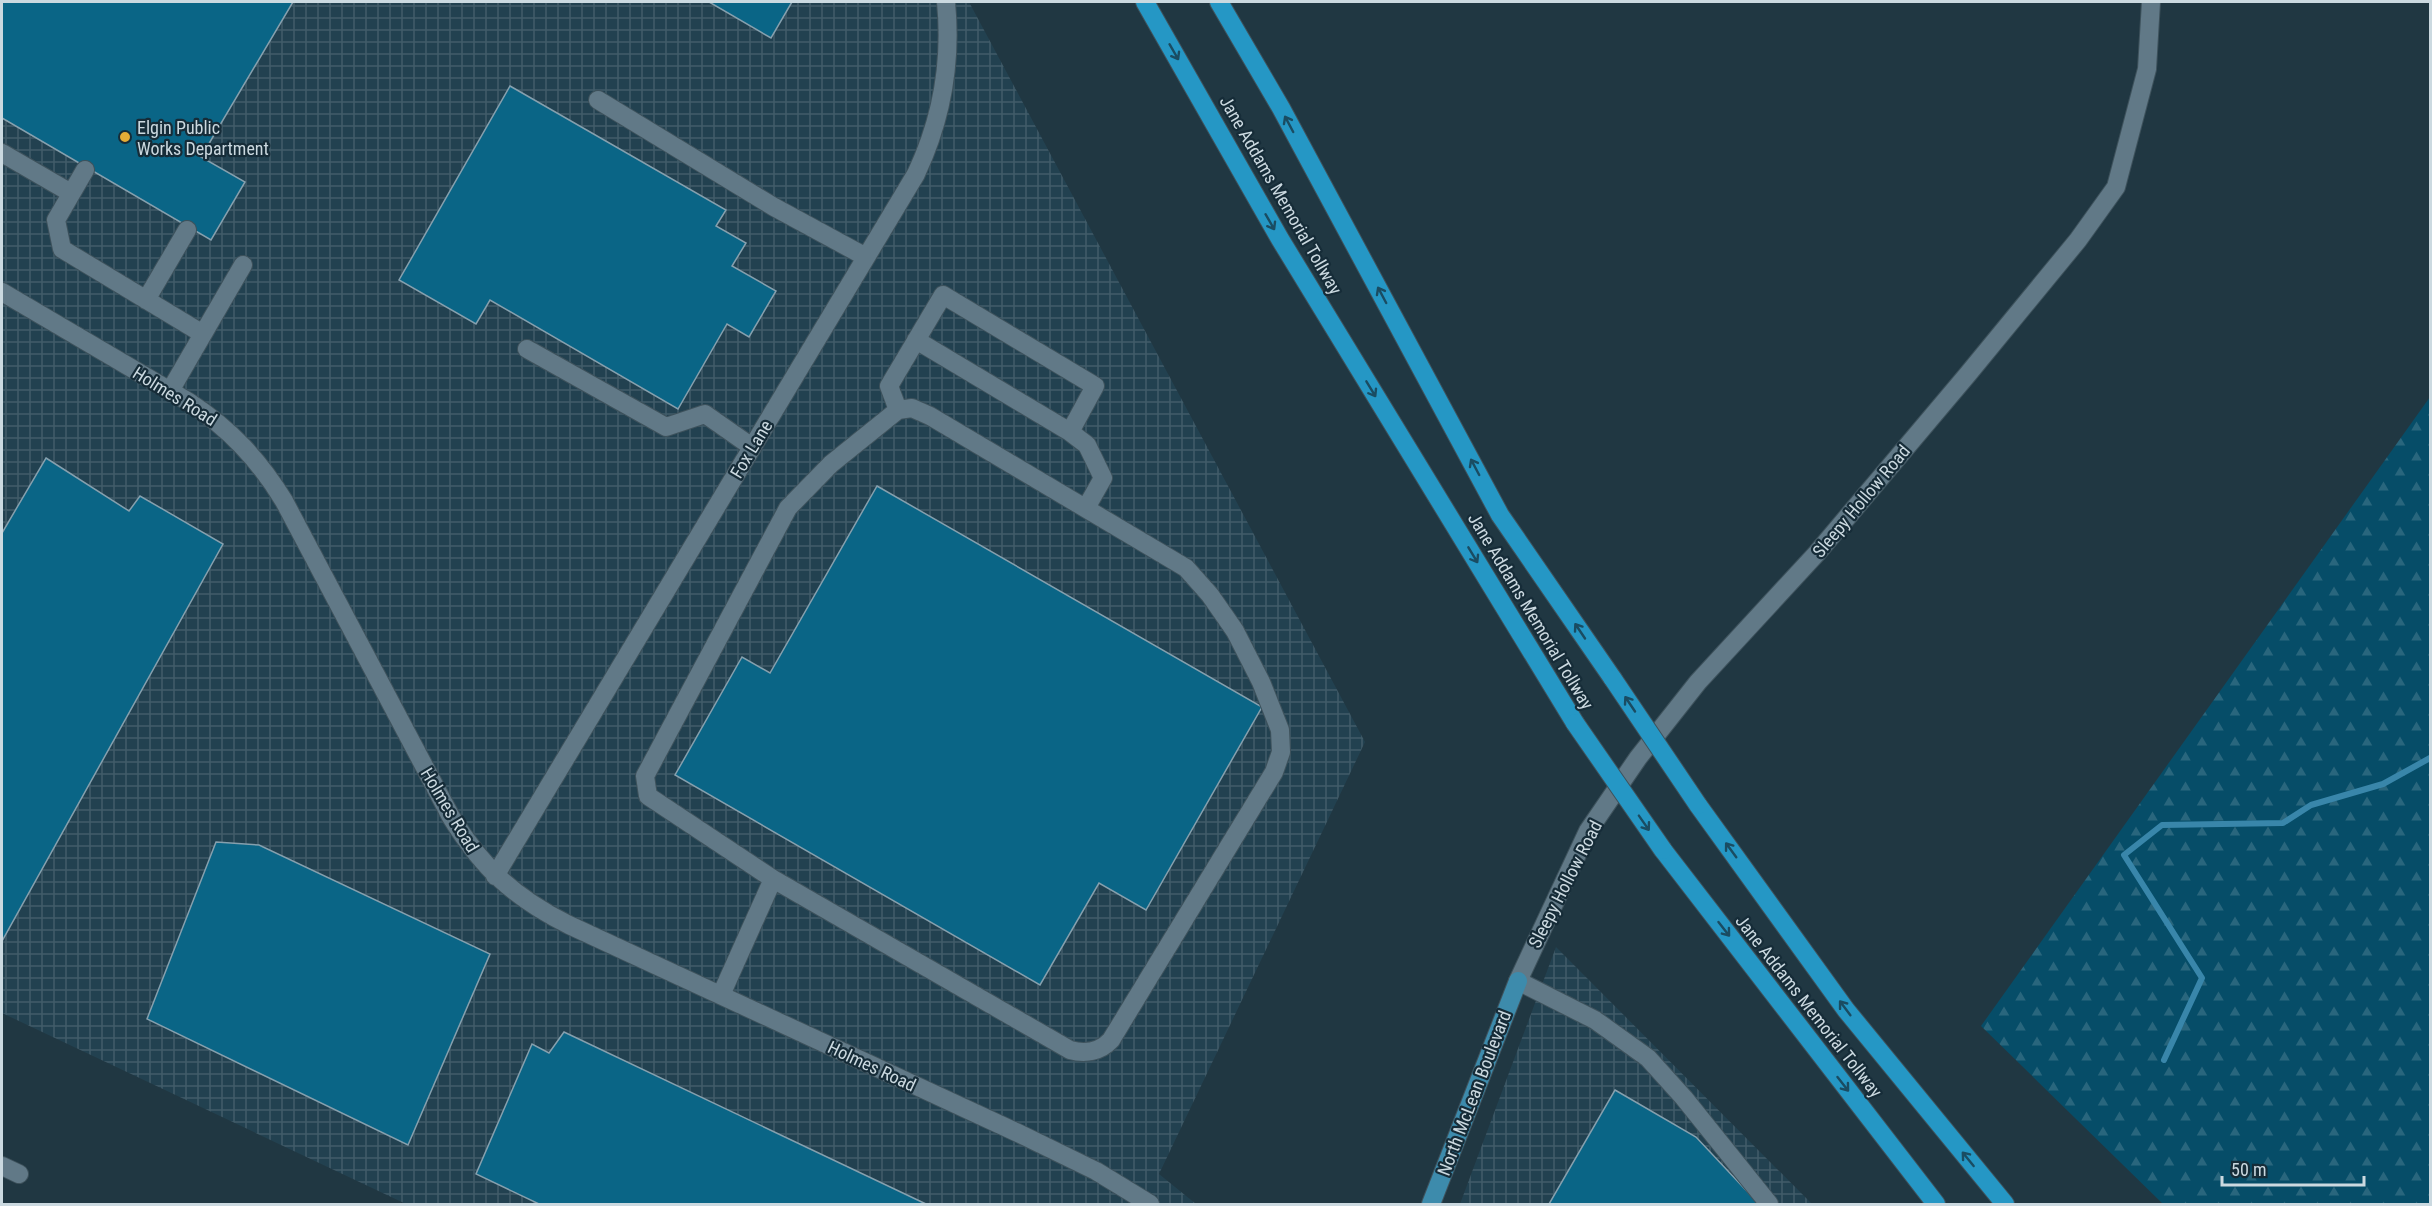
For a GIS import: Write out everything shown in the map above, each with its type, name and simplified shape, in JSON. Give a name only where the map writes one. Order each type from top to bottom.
[{"type":"highway","name":"Jane Addams Memorial Tollway","points":[[1145,2],[1280,239],[1575,723],[1663,850],[1936,1204]]},
{"type":"highway","name":"Jane Addams Memorial Tollway","points":[[1219,2],[1281,108],[1500,515],[1698,805],[1846,1010],[2005,1204]]},
{"type":"main road","name":"North McLean Boulevard","points":[[1431,1204],[1518,981]]},
{"type":"street","name":"Fox Lane","points":[[495,876],[866,257],[927,151],[943,98],[949,57],[946,2]]},
{"type":"street","name":"Sleepy Hollow Road","points":[[1518,981],[1588,831],[1638,758],[1698,682],[1817,553],[1961,383],[2078,240],[2116,187],[2147,69],[2151,2]]},
{"type":"street","points":[[598,100],[774,207],[866,257]]},
{"type":"street","points":[[3,153],[71,193]]},
{"type":"street","points":[[85,170],[56,220],[62,249],[203,334]]},
{"type":"street","points":[[146,300],[187,230]]},
{"type":"street","points":[[170,391],[243,265]]},
{"type":"street","name":"Holmes Road","points":[[2,292],[212,417],[251,453],[270,478],[451,817],[474,852],[495,876],[541,911],[1049,1149],[1096,1172],[1150,1204]]},
{"type":"street","points":[[898,410],[889,386],[943,295],[1095,386],[1070,432]]},
{"type":"street","points":[[916,340],[1070,432],[1087,445],[1103,478],[1086,508]]},
{"type":"street","points":[[527,350],[666,427],[705,414],[752,447]]},
{"type":"street","points":[[912,408],[930,416],[1186,568],[1210,595],[1235,631],[1261,682],[1280,730],[1281,752],[1274,772],[1111,1040],[1106,1045],[1092,1051],[1070,1050],[773,879],[648,796],[645,776],[788,508],[831,464],[898,410],[912,408]]},
{"type":"street","points":[[721,995],[773,879]]},
{"type":"street","points":[[1518,981],[1595,1020],[1648,1058],[1684,1098],[1768,1204]]},
{"type":"street","points":[[2,1166],[19,1174]]},
{"type":"shaded area","points":[[2,2],[969,2],[1365,742],[1159,1174],[1196,1204],[406,1204],[2,1013]]},
{"type":"shaded area","points":[[1556,947],[1812,1204],[1460,1204]]},
{"type":"green space","points":[[2430,397],[2430,1204],[2163,1204],[1981,1026]]},
{"type":"building","name":"Elgin Public Works Department","points":[[2,2],[293,2],[201,157],[245,182],[211,240],[2,118]]},
{"type":"building","points":[[709,2],[792,2],[771,38]]},
{"type":"building","points":[[510,86],[726,210],[716,226],[746,243],[732,266],[776,291],[749,337],[727,324],[678,409],[490,300],[476,324],[399,280]]},
{"type":"building","points":[[46,458],[129,511],[140,496],[223,544],[2,941],[2,533]]},
{"type":"building","points":[[877,486],[1262,707],[1146,910],[1099,883],[1040,985],[675,775],[742,657],[770,673]]},
{"type":"building","points":[[216,842],[259,845],[490,954],[408,1145],[147,1019]]},
{"type":"building","points":[[564,1032],[926,1204],[539,1204],[476,1174],[532,1044],[549,1053]]},
{"type":"building","points":[[1615,1090],[1696,1137],[1759,1204],[1549,1204]]},
{"type":"waterway","points":[[2164,1060],[2202,978],[2124,855],[2162,825],[2283,823],[2311,805],[2383,784],[2430,758]]},
{"type":"place","name":"Elgin Public Works Department","points":[[125,137]]}]
